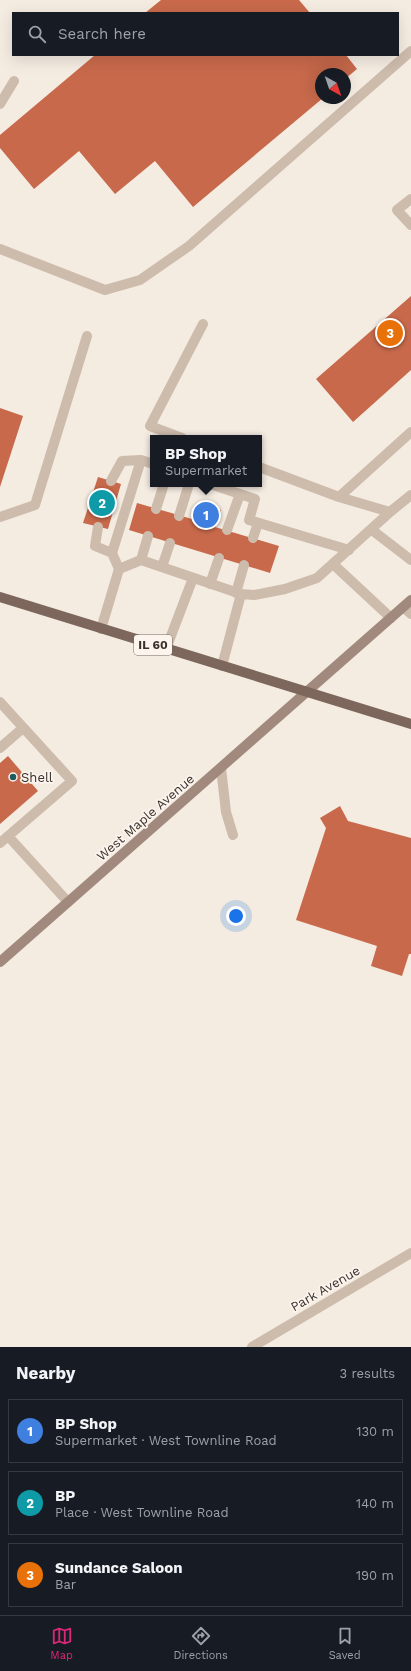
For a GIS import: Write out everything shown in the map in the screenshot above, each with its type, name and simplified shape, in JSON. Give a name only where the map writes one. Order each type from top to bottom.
[{"type":"main road","name":"IL 60","points":[[0,597],[411,724]]},
{"type":"main road","name":"West Maple Avenue","points":[[0,962],[391,618],[407,610],[411,600]]},
{"type":"street","points":[[0,249],[105,290],[140,280],[190,246],[411,51]]},
{"type":"street","points":[[0,104],[14,82]]},
{"type":"street","points":[[411,199],[398,210],[411,225]]},
{"type":"street","points":[[174,435],[150,426],[203,324]]},
{"type":"street","points":[[0,517],[35,505],[87,336]]},
{"type":"street","points":[[339,497],[411,432]]},
{"type":"street","points":[[111,481],[122,461],[141,460],[150,463]]},
{"type":"street","points":[[101,629],[119,569],[112,553],[141,460]]},
{"type":"street","points":[[262,468],[339,497],[390,512]]},
{"type":"street","points":[[156,508],[163,487]]},
{"type":"street","points":[[179,516],[188,487]]},
{"type":"street","points":[[219,487],[255,499],[249,520],[349,550]]},
{"type":"street","points":[[227,530],[240,494]]},
{"type":"street","points":[[119,569],[141,560],[238,593],[254,595],[285,589],[317,578],[411,495]]},
{"type":"street","points":[[253,538],[258,523]]},
{"type":"street","points":[[98,527],[95,546],[112,553]]},
{"type":"street","points":[[372,530],[411,560]]},
{"type":"street","points":[[141,560],[148,536]]},
{"type":"street","points":[[162,567],[170,543]]},
{"type":"street","points":[[210,584],[219,558]]},
{"type":"street","points":[[333,564],[391,618]]},
{"type":"street","points":[[222,666],[244,566]]},
{"type":"street","points":[[166,649],[193,578]]},
{"type":"street","points":[[0,702],[72,781],[0,843]]},
{"type":"street","points":[[0,748],[24,728]]},
{"type":"street","points":[[221,768],[226,812],[233,835]]},
{"type":"street","points":[[8,836],[68,902]]},
{"type":"street","name":"Park Avenue","points":[[252,1347],[411,1253]]},
{"type":"building","points":[[161,0],[299,0],[309,12],[146,12]]},
{"type":"building","points":[[94,56],[347,56],[357,69],[351,74],[351,68],[315,68],[316,104],[193,207],[155,161],[115,194],[79,151],[34,189],[0,148],[0,135]]},
{"type":"building","points":[[411,296],[411,370],[353,422],[316,379]]},
{"type":"building","points":[[0,408],[23,416],[0,487]]},
{"type":"building","points":[[98,477],[121,484],[108,529],[83,523]]},
{"type":"building","points":[[137,503],[192,519],[197,503],[221,510],[215,527],[279,546],[270,573],[129,530]]},
{"type":"building","name":"Shell","points":[[8,756],[38,791],[0,824],[0,763]]},
{"type":"building","points":[[340,806],[348,821],[411,838],[411,954],[409,954],[402,976],[371,966],[377,946],[296,920],[326,828],[320,818]]},
{"type":"place","name":"Sundance Saloon","points":[[390,333]]},
{"type":"place","name":"BP","points":[[102,503]]},
{"type":"place","name":"BP Shop","points":[[206,515]]},
{"type":"place","name":"Shell","points":[[13,777]]}]
